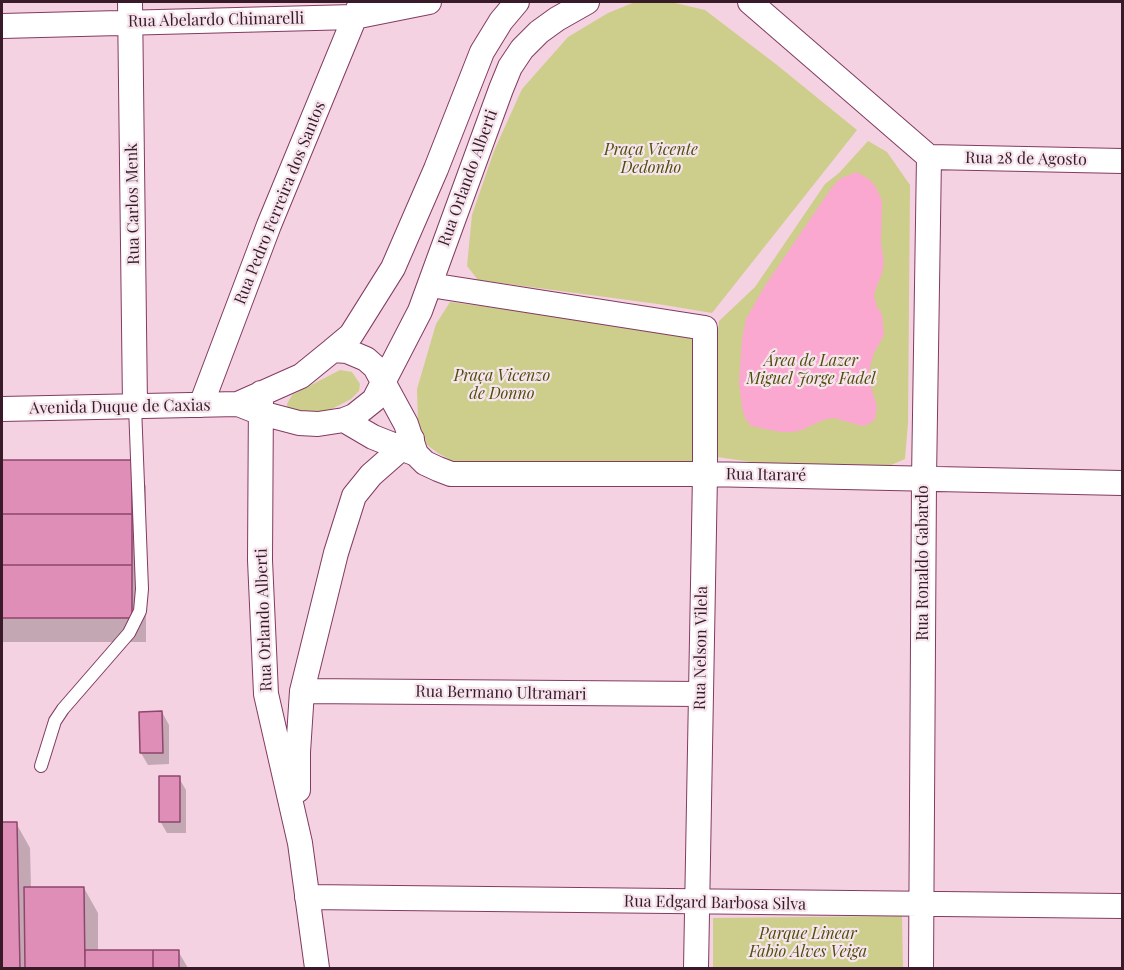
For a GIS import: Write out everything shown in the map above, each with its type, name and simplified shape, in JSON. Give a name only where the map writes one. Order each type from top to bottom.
[{"type":"street","name":"Rua Abelardo Chimarelli","points":[[2,26],[130,12],[358,9],[429,2]]},
{"type":"street","name":"Rua Orlando Alberti","points":[[312,368],[351,335],[393,268],[436,169],[482,52],[501,21],[517,2]]},
{"type":"street","name":"Rua Orlando Alberti","points":[[344,420],[367,408],[377,396],[407,339],[430,285],[510,68],[522,49],[539,32],[587,2]]},
{"type":"street","points":[[750,2],[929,157]]},
{"type":"street","name":"Rua Pedro Ferreira dos Santos","points":[[201,405],[270,225],[358,9]]},
{"type":"street","name":"Rua Carlos Menk","points":[[130,12],[135,406]]},
{"type":"street","name":"Rua 28 de Agosto","points":[[929,157],[1122,161]]},
{"type":"street","name":"Rua Ronaldo Gabardo","points":[[921,969],[924,479],[929,157]]},
{"type":"street","name":"Rua Nelson Vilela","points":[[430,285],[705,328],[705,474],[696,969]]},
{"type":"street","points":[[333,350],[347,351],[366,359],[375,367],[406,424],[409,447]]},
{"type":"street","name":"Avenida Duque de Caxias","points":[[2,410],[261,403],[312,368]]},
{"type":"street","name":"Rua Orlando Alberti","points":[[261,403],[260,560],[266,694],[300,843],[317,969]]},
{"type":"street","points":[[261,403],[298,423],[318,424],[344,420]]},
{"type":"street","name":"Rua Itararé","points":[[344,420],[373,436],[409,447],[426,463],[451,474],[705,474],[1122,483]]},
{"type":"street","name":"Rua Orlando Alberti","points":[[300,843],[297,752],[302,691],[336,553],[354,496],[371,476],[409,447]]},
{"type":"street","name":"Rua Bermano Ultramari","points":[[302,691],[700,694]]},
{"type":"street","name":"Rua Edgard Barbosa Silva","points":[[307,897],[1122,906]]},
{"type":"lane","points":[[41,766],[55,721],[129,633],[140,611],[142,589],[135,406]]},
{"type":"green space","name":"Praça Vicente Dedonho","points":[[635,2],[671,2],[705,10],[857,130],[712,313],[478,280],[467,266],[472,215],[494,151],[522,89],[568,37],[608,13]]},
{"type":"green space","name":"Área de Lazer Miguel Jorge Fadel","points":[[868,141],[887,152],[910,185],[908,423],[905,459],[875,472],[759,463],[717,457],[713,417],[719,321],[755,287],[825,184],[839,173]]},
{"type":"green space","name":"Praça Vicenzo de Donno","points":[[450,302],[696,333],[694,465],[454,462],[438,453],[427,445],[418,424],[417,389],[436,324]]},
{"type":"green space","points":[[340,370],[352,372],[360,384],[359,391],[351,399],[316,417],[288,415],[287,404],[292,395]]},
{"type":"green space","name":"Parque Linear Fabio Alves Veiga","points":[[902,916],[903,968],[713,968],[713,918]]},
{"type":"shaded area","points":[[857,172],[870,180],[882,201],[881,244],[884,262],[874,294],[877,307],[882,314],[884,335],[874,353],[869,371],[869,380],[877,407],[875,419],[862,426],[834,418],[793,432],[780,432],[751,426],[742,408],[739,382],[746,319],[766,284],[830,190],[839,179]]},
{"type":"building","points":[[2,460],[132,460],[132,514],[2,514]]},
{"type":"building","points":[[2,514],[132,514],[132,565],[2,565]]},
{"type":"building","points":[[2,565],[132,565],[132,618],[2,618]]},
{"type":"building","points":[[162,711],[163,753],[140,753],[139,712]]},
{"type":"building","points":[[159,776],[180,776],[180,822],[159,822]]},
{"type":"building","points":[[2,822],[17,822],[20,968],[2,968]]},
{"type":"building","points":[[24,887],[84,887],[85,968],[25,968]]},
{"type":"building","points":[[85,950],[153,950],[153,968],[85,968]]},
{"type":"building","points":[[153,950],[179,950],[179,968],[153,968]]}]
